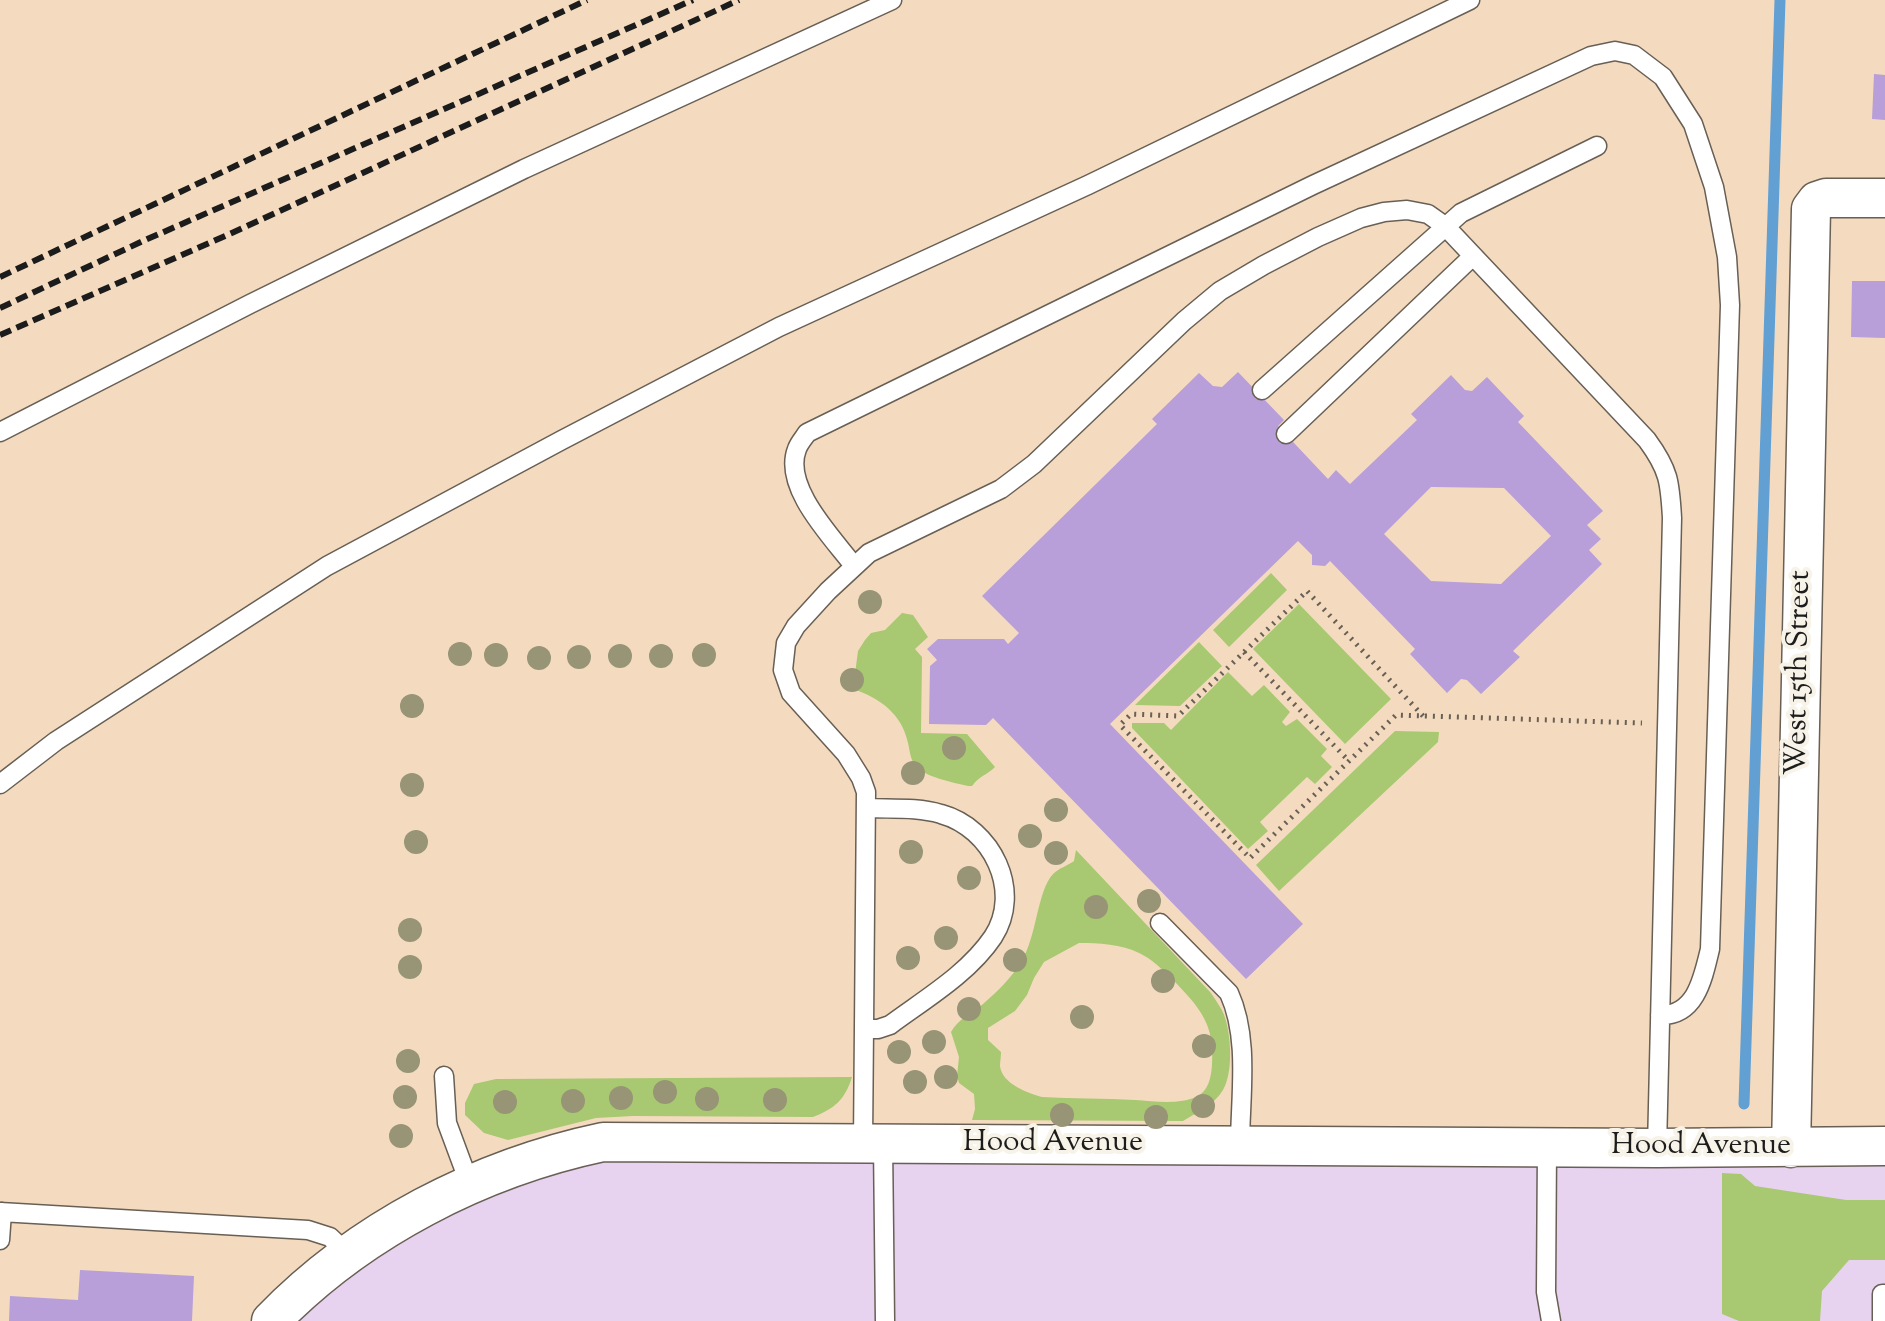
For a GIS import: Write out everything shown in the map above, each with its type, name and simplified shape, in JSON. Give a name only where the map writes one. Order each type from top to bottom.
[{"type":"street","name":"West 15th Street","points":[[1791,1148],[1811,209],[1817,201],[1826,198],[1885,198]]},
{"type":"street","name":"Hood Avenue","points":[[271,1321],[299,1292],[411,1212],[470,1185],[574,1148],[603,1142],[1547,1148],[1885,1146]]},
{"type":"lane","points":[[0,432],[524,169],[892,0]]},
{"type":"lane","points":[[0,784],[56,741],[327,566],[562,440],[779,327],[1102,179],[1470,0]]},
{"type":"lane","points":[[854,566],[802,495],[794,470],[796,450],[807,433],[1288,197],[1591,56],[1615,51],[1634,55],[1663,77],[1693,124],[1714,187],[1727,257],[1730,305],[1710,949],[1700,986],[1685,1009],[1660,1015]]},
{"type":"lane","points":[[1262,390],[1461,213],[1597,146]]},
{"type":"lane","points":[[885,1321],[864,1029],[866,792],[846,754],[791,693],[783,670],[786,643],[796,626],[828,591],[869,553],[888,541],[955,513],[1001,489],[1034,464],[1184,321],[1220,291],[1318,237],[1361,218],[1384,212],[1407,210],[1428,214],[1445,226],[1647,440],[1662,461],[1670,484],[1672,518],[1657,1148]]},
{"type":"lane","points":[[1286,434],[1473,256]]},
{"type":"lane","points":[[864,1029],[890,1025],[965,969],[1002,921],[1004,900],[999,866],[991,849],[958,821],[920,810],[868,808]]},
{"type":"lane","points":[[1160,923],[1229,993],[1236,1008],[1241,1045],[1240,1146]]},
{"type":"lane","points":[[444,1076],[447,1123],[470,1185]]},
{"type":"lane","points":[[1547,1148],[1546,1292],[1551,1321]]},
{"type":"lane","points":[[0,1240],[1,1212],[308,1230],[330,1237],[349,1255]]},
{"type":"lane","points":[[1882,1321],[1882,1294],[1885,1294]]},
{"type":"path","points":[[1423,716],[1307,591],[1178,716],[1131,714],[1120,725],[1250,858],[1396,715],[1423,716],[1667,724]]},
{"type":"path","points":[[1244,652],[1349,761]]},
{"type":"shaded area","points":[[574,1152],[1885,1159],[1885,1321],[276,1321],[413,1214]]},
{"type":"green space","points":[[1271,573],[1287,590],[1229,647],[1213,630]]},
{"type":"green space","points":[[1299,604],[1391,699],[1345,744],[1253,649]]},
{"type":"green space","points":[[902,613],[913,615],[928,637],[915,649],[922,657],[921,733],[967,734],[995,767],[972,786],[940,779],[916,766],[905,733],[895,716],[881,702],[853,689],[858,651],[865,640],[871,633],[885,630]]},
{"type":"green space","points":[[1199,642],[1222,666],[1180,706],[1135,705]]},
{"type":"green space","points":[[1228,672],[1252,696],[1264,685],[1290,712],[1282,722],[1286,726],[1297,719],[1327,749],[1321,756],[1332,767],[1315,784],[1307,777],[1260,822],[1268,831],[1248,849],[1132,728],[1132,723],[1164,723],[1171,730]]},
{"type":"green space","points":[[1395,731],[1439,732],[1438,742],[1279,891],[1256,865]]},
{"type":"green space","points":[[1076,850],[1211,993],[1224,1014],[1230,1046],[1226,1083],[1215,1100],[1183,1121],[972,1120],[974,1094],[959,1083],[959,1057],[951,1032],[994,994],[1017,968],[1026,952],[1048,882],[1055,872],[1074,861]],"holes":[[[1079,943],[1118,946],[1144,955],[1191,999],[1204,1018],[1211,1038],[1210,1079],[1200,1094],[1182,1101],[1166,1102],[1042,1097],[1016,1087],[1005,1078],[1000,1066],[1001,1052],[988,1040],[988,1028],[1015,1011],[1044,962]]]},
{"type":"green space","points":[[852,1077],[838,1103],[813,1117],[596,1118],[508,1140],[484,1133],[465,1115],[465,1103],[474,1084],[496,1079]]},
{"type":"green space","points":[[1722,1173],[1741,1174],[1755,1186],[1846,1200],[1885,1200],[1885,1260],[1849,1260],[1822,1291],[1820,1321],[1739,1321],[1722,1314]]},
{"type":"building","points":[[1874,74],[1885,75],[1885,120],[1872,119]]},
{"type":"building","points":[[1852,281],[1885,281],[1885,338],[1851,337]]},
{"type":"building","points":[[1238,372],[1284,420],[1278,426],[1328,479],[1336,470],[1350,484],[1417,420],[1411,414],[1451,375],[1465,390],[1472,391],[1487,377],[1524,416],[1518,422],[1603,511],[1587,525],[1601,539],[1589,550],[1602,564],[1513,651],[1520,657],[1481,694],[1467,680],[1461,679],[1447,693],[1410,654],[1415,649],[1330,561],[1325,566],[1312,565],[1312,555],[1298,541],[1110,724],[1303,924],[1246,979],[993,718],[986,725],[929,724],[930,666],[937,660],[927,649],[938,639],[1004,639],[1008,644],[1019,633],[982,596],[1157,424],[1152,419],[1199,373],[1213,386],[1222,387]],"holes":[[[1431,487],[1504,488],[1551,536],[1501,584],[1431,581],[1384,534]]]},
{"type":"building","points":[[80,1270],[194,1276],[192,1321],[9,1321],[10,1296],[78,1300]]},
{"type":"waterway","points":[[1744,1104],[1780,0]]},
{"type":"railway","points":[[0,277],[587,0]]},
{"type":"railway","points":[[0,308],[143,241],[693,0]]},
{"type":"railway","points":[[0,335],[234,232],[739,0]]}]
